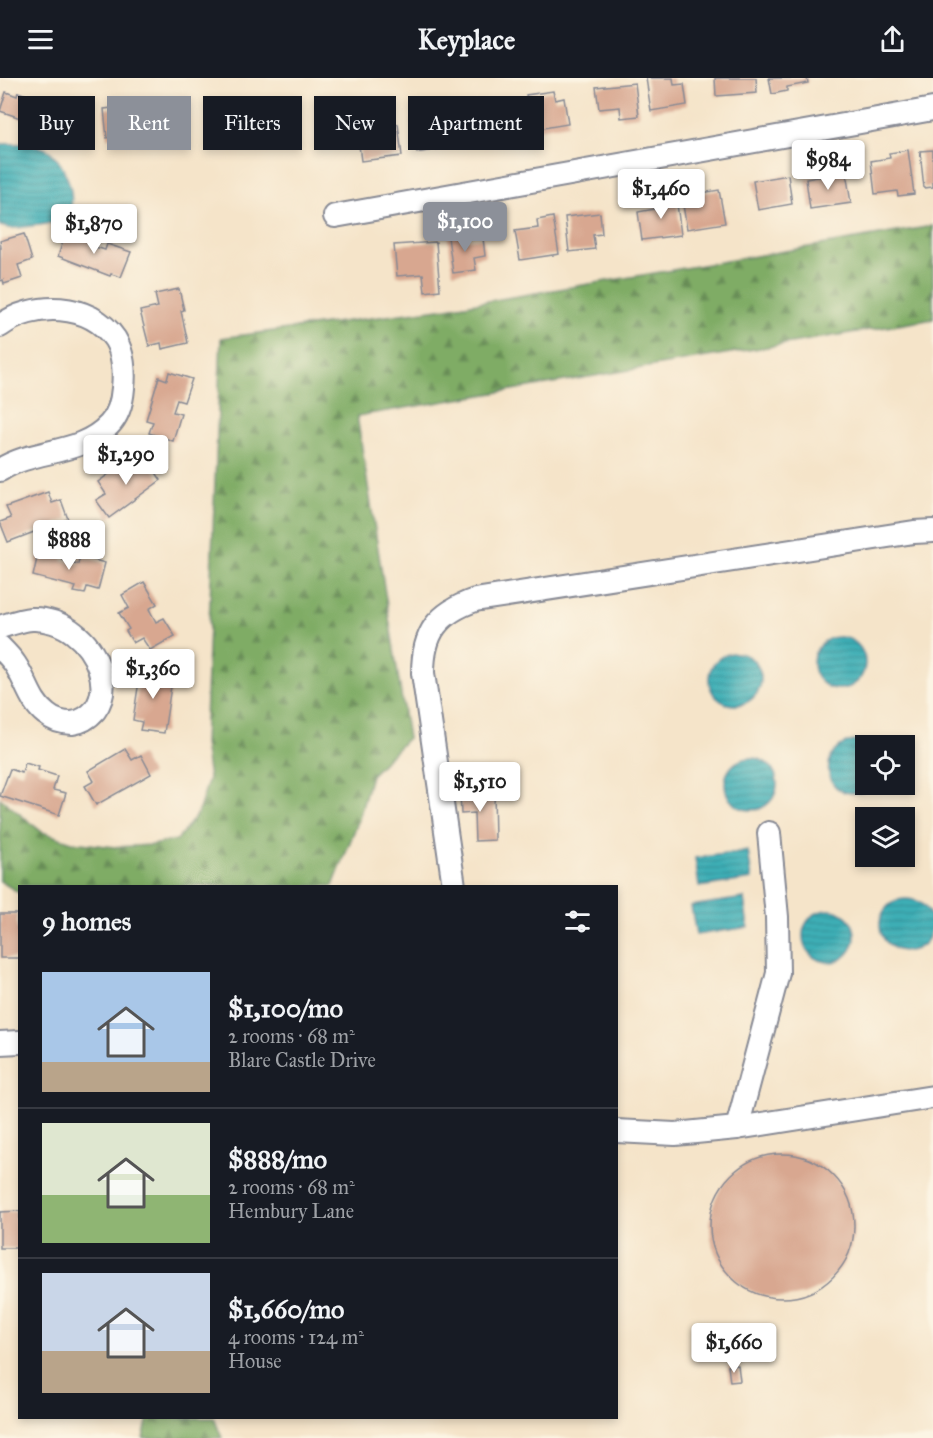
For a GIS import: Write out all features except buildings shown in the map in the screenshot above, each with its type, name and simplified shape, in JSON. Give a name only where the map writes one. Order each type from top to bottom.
[{"type":"street","points":[[335,216],[933,109]]},
{"type":"street","points":[[0,326],[16,316],[46,308],[79,313],[107,329],[116,341],[124,371],[122,396],[118,410],[111,423],[99,434],[78,445],[21,461],[0,470]]},
{"type":"street","points":[[454,885],[423,673],[423,656],[427,640],[438,621],[446,613],[476,600],[914,532],[933,531]]},
{"type":"street","points":[[0,627],[32,619],[59,625],[73,632],[92,652],[100,670],[103,685],[101,698],[96,708],[90,716],[79,722],[68,723],[47,716],[31,696],[16,665],[0,647]]},
{"type":"street","points":[[737,1128],[778,973],[777,917],[769,833]]},
{"type":"street","points":[[0,1043],[18,1042]]},
{"type":"street","points":[[618,1131],[675,1134],[737,1128],[933,1097]]},
{"type":"green space","points":[[933,226],[933,319],[357,416],[408,738],[371,775],[359,819],[333,885],[18,885],[18,892],[0,881],[0,798],[42,832],[72,842],[115,847],[152,845],[177,840],[198,813],[209,778],[204,744],[221,338],[447,308]]},
{"type":"green space","points":[[148,1419],[214,1419],[222,1438],[143,1438]]},
{"type":"water","points":[[0,144],[18,144],[18,150],[47,150],[58,161],[68,179],[72,199],[67,215],[60,221],[50,223],[19,228],[0,226]]},
{"type":"water","points":[[834,637],[844,637],[854,641],[861,648],[865,663],[861,678],[854,685],[844,689],[834,689],[824,685],[817,678],[813,668],[813,658],[817,648],[824,641]]},
{"type":"water","points":[[730,653],[740,653],[750,657],[757,664],[761,679],[757,694],[750,701],[740,705],[730,705],[720,701],[713,694],[709,684],[709,674],[713,664],[720,657]]},
{"type":"water","points":[[855,741],[855,793],[842,791],[834,785],[830,777],[831,758],[844,744]]},
{"type":"water","points":[[746,758],[756,758],[766,762],[773,769],[777,784],[773,799],[766,806],[756,810],[746,810],[736,806],[729,799],[725,789],[725,779],[729,769],[736,762]]},
{"type":"water","points":[[748,851],[752,879],[699,887],[695,858]]},
{"type":"water","points":[[744,898],[748,927],[696,935],[691,906]]},
{"type":"water","points":[[901,899],[911,899],[921,903],[928,910],[932,925],[928,940],[921,947],[911,951],[901,951],[891,947],[884,940],[880,930],[880,920],[884,910],[891,903]]},
{"type":"water","points":[[824,910],[834,910],[844,914],[851,921],[855,936],[851,951],[844,958],[834,962],[824,962],[814,958],[807,951],[803,941],[803,931],[807,921],[814,914]]}]
